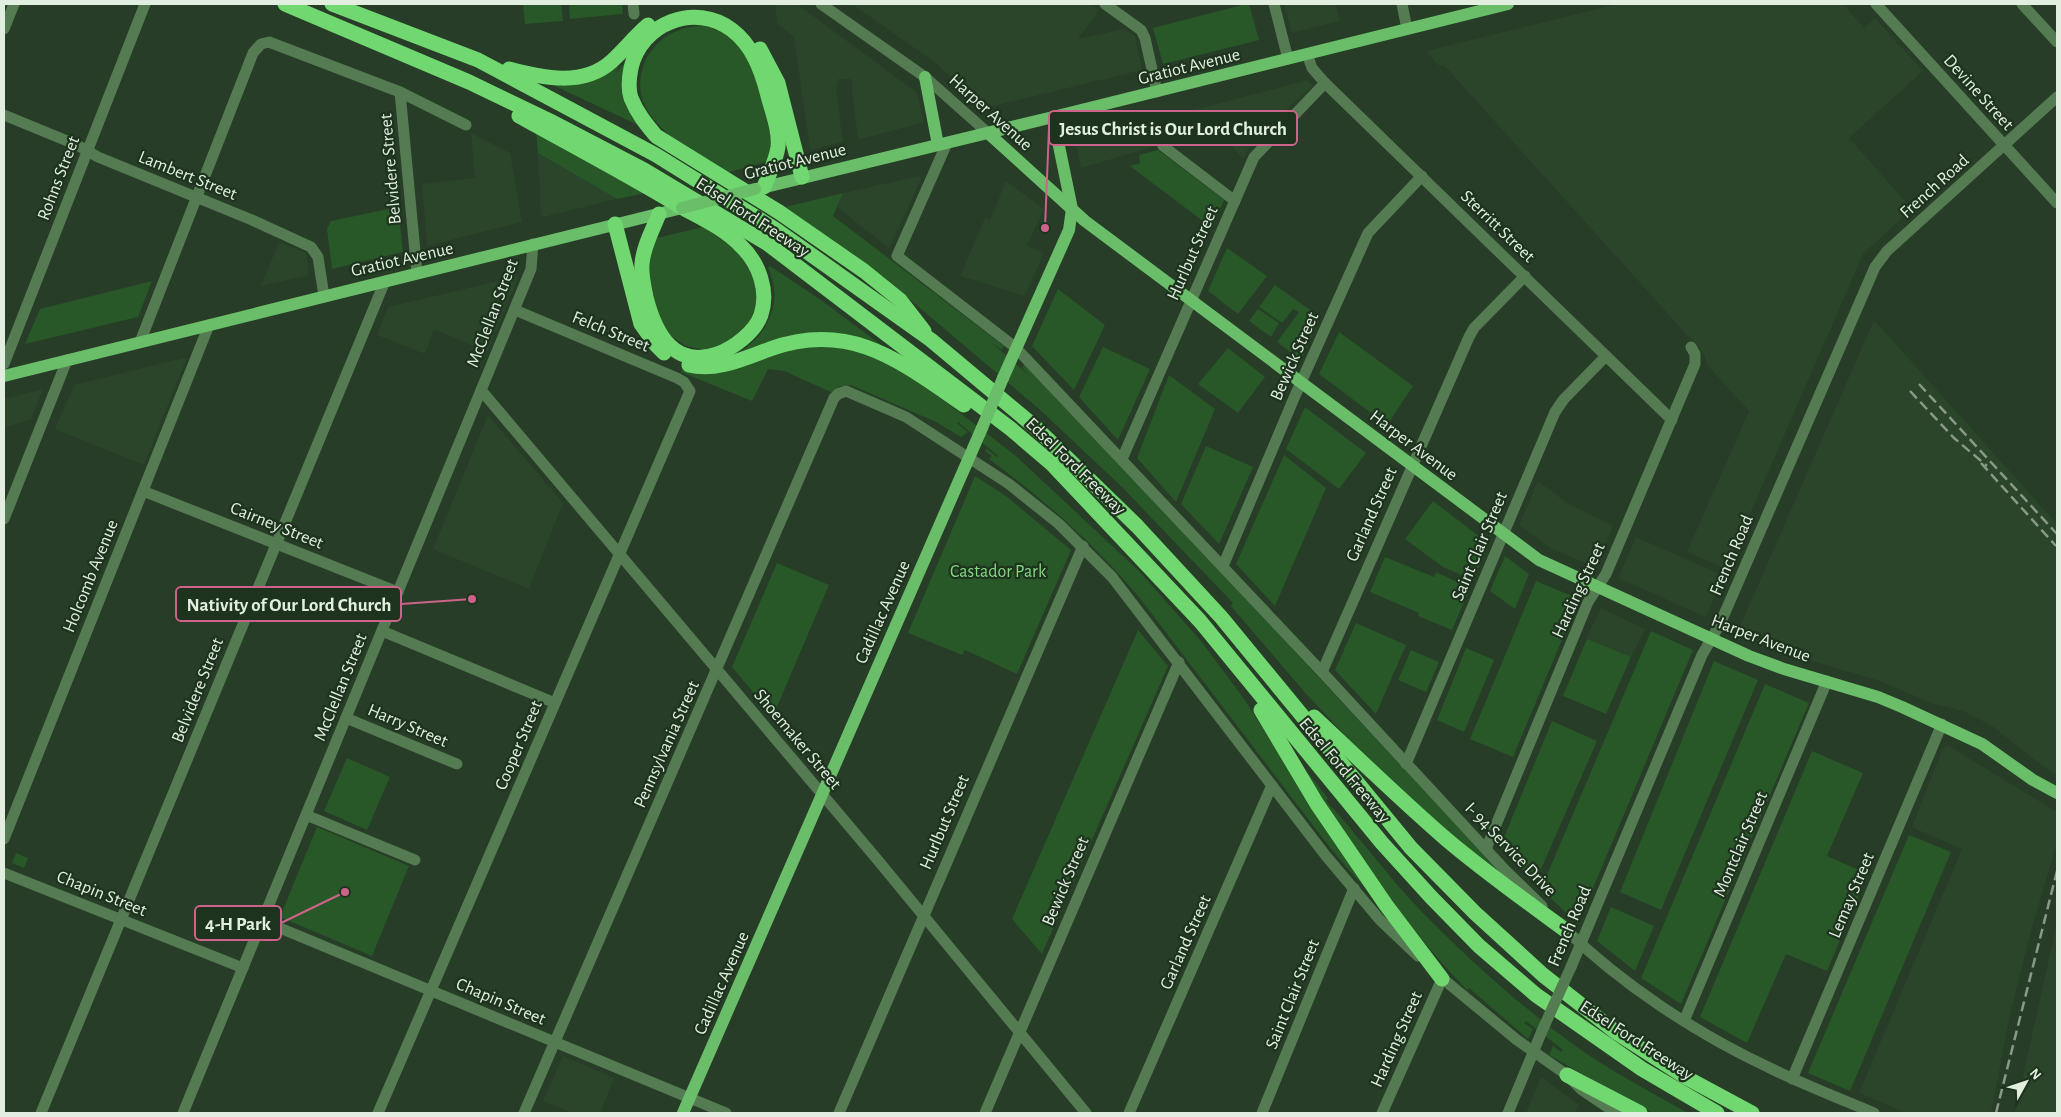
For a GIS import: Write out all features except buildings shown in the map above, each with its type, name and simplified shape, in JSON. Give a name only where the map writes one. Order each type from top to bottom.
[{"type":"highway","name":"Edsel Ford Freeway","points":[[285,4],[424,63],[550,121],[636,165],[768,244],[1011,429],[1052,464],[1200,622],[1382,843],[1479,946],[1536,995],[1642,1069],[1717,1113]]},
{"type":"highway","name":"Edsel Ford Freeway","points":[[332,4],[478,60],[598,122],[736,203],[931,340],[1035,427],[1112,500],[1221,616],[1411,848],[1475,913],[1543,975],[1618,1033],[1687,1078],[1752,1113]]},
{"type":"highway","points":[[478,60],[531,75],[571,79],[597,71],[610,62],[637,34],[661,16],[689,9],[705,10],[719,14],[733,20],[752,37],[778,83],[802,177]]},
{"type":"highway","points":[[760,188],[777,154],[778,141],[766,86],[754,54],[732,30],[713,21],[691,17],[676,19],[662,26],[645,40],[634,59],[629,84],[631,96],[644,121],[656,136],[779,212],[864,271],[900,300],[931,340]]},
{"type":"highway","points":[[424,63],[652,190],[720,230],[742,246],[757,266],[764,286],[765,304],[760,318],[751,330],[736,344],[718,354],[705,358],[676,352],[664,341],[654,323],[645,291],[641,267],[645,251],[664,213]]},
{"type":"highway","points":[[615,224],[641,324],[656,346],[677,361],[695,366],[714,367],[781,345],[816,339],[859,344],[881,352],[902,363],[967,408],[1011,429]]},
{"type":"highway","points":[[1237,668],[1317,804],[1386,904],[1442,979]]},
{"type":"highway","points":[[1273,678],[1440,834],[1568,932]]},
{"type":"highway","points":[[1567,1075],[1640,1113]]},
{"type":"main road","name":"Gratiot Avenue","points":[[4,376],[664,213],[802,177],[1157,92],[1508,4]]},
{"type":"main road","points":[[925,77],[942,144]]},
{"type":"main road","name":"Cadillac Avenue","points":[[683,1113],[1069,230],[1072,209],[1053,117]]},
{"type":"main road","name":"Harper Avenue","points":[[988,133],[1072,209],[1191,301],[1539,560],[1766,663],[1878,697],[1942,724],[1982,744],[2033,780],[2057,793]]},
{"type":"street","points":[[4,29],[14,4]]},
{"type":"street","name":"Rohns Street","points":[[4,364],[145,4]]},
{"type":"street","name":"Harper Avenue","points":[[821,4],[925,77],[988,133]]},
{"type":"street","points":[[1105,4],[1140,30],[1145,38],[1157,92]]},
{"type":"street","points":[[1274,4],[1288,59]]},
{"type":"street","points":[[1402,4],[1407,29]]},
{"type":"street","name":"Devine Street","points":[[1876,4],[2057,203]]},
{"type":"street","points":[[2022,4],[2057,42]]},
{"type":"street","points":[[140,342],[252,53],[265,42],[400,92],[466,125]]},
{"type":"street","name":"Sterritt Street","points":[[1307,54],[1312,68],[1325,83],[1672,420]]},
{"type":"street","name":"Hurlbut Street","points":[[1122,459],[1258,151],[1325,83]]},
{"type":"street","name":"Belvidere Street","points":[[400,92],[417,273]]},
{"type":"street","name":"French Road","points":[[1508,1113],[1702,655],[1720,624],[1875,267],[1888,252],[2057,98]]},
{"type":"street","name":"Lambert Street","points":[[4,115],[311,247],[318,257],[324,296]]},
{"type":"street","name":"Edsel Ford Freeway","points":[[942,144],[897,256],[1016,348],[1322,672]]},
{"type":"street","points":[[1163,146],[1235,201]]},
{"type":"street","name":"Bewick Street","points":[[1223,566],[1301,383],[1368,233],[1422,176]]},
{"type":"street","name":"McClellan Street","points":[[183,1113],[515,310],[531,269],[533,244]]},
{"type":"street","name":"Garland Street","points":[[1322,672],[1468,337],[1474,328],[1525,276]]},
{"type":"street","name":"Belvidere Street","points":[[41,1113],[385,281]]},
{"type":"street","name":"Felch Street","points":[[515,310],[677,378],[684,382],[690,391]]},
{"type":"street","name":"Holcomb Avenue","points":[[4,839],[209,325]]},
{"type":"street","name":"Harding Street","points":[[1486,849],[1588,602],[1606,574],[1695,364],[1695,354],[1691,347]]},
{"type":"street","name":"Saint Clair Street","points":[[1406,764],[1555,412],[1564,399],[1606,356]]},
{"type":"street","points":[[4,519],[67,360]]},
{"type":"street","name":"Shoemaker Street","points":[[482,390],[924,916],[1086,1113]]},
{"type":"street","name":"Cooper Street","points":[[378,1113],[690,391]]},
{"type":"street","name":"Pennsylvania Street","points":[[524,1113],[834,398],[843,392],[849,392],[906,417],[969,457]]},
{"type":"street","points":[[969,457],[1032,501],[1083,546],[1112,577],[1272,785],[1380,920],[1442,979],[1517,1040],[1567,1075],[1582,1090],[1616,1113]]},
{"type":"street","name":"Cairney Street","points":[[143,491],[398,592]]},
{"type":"street","name":"Hurlbut Street","points":[[839,1113],[1083,546]]},
{"type":"street","points":[[382,631],[555,703]]},
{"type":"street","name":"Bewick Street","points":[[985,1113],[1179,662]]},
{"type":"street","name":"I- 94 Service Drive","points":[[1322,672],[1486,849],[1568,932],[1634,986],[1684,1021],[1738,1052],[1792,1079],[1874,1113]]},
{"type":"street","name":"Montclair Street","points":[[1684,1021],[1827,681]]},
{"type":"street","name":"Harry Street","points":[[346,718],[457,764]]},
{"type":"street","name":"Lemay Street","points":[[1792,1079],[1942,724]]},
{"type":"street","name":"Garland Street","points":[[1129,1113],[1272,785]]},
{"type":"street","points":[[306,815],[415,860]]},
{"type":"street","name":"Chapin Street","points":[[4,873],[243,968]]},
{"type":"street","name":"Saint Clair Street","points":[[1262,1113],[1354,888]]},
{"type":"street","name":"Chapin Street","points":[[263,920],[726,1113]]},
{"type":"street","name":"Harding Street","points":[[1382,1113],[1442,979]]},
{"type":"shaded area","points":[[775,4],[797,4],[917,93],[924,122],[858,140],[851,79],[838,79],[836,88],[843,142],[810,150],[794,37],[777,23]]},
{"type":"shaded area","points":[[852,4],[1090,4],[1099,10],[1078,39],[1123,29],[1135,36],[1142,70],[985,108],[933,61]]},
{"type":"shaded area","points":[[1284,4],[1335,4],[1340,21],[1292,33]]},
{"type":"shaded area","points":[[1617,4],[1843,4],[1864,28],[1875,18],[1923,71],[1849,138],[1912,209],[1863,254],[1726,569],[1687,552],[1749,411],[1708,366],[1704,354],[1444,65],[1439,66],[1426,51]]},
{"type":"shaded area","points":[[1308,80],[1313,86],[1253,139],[1243,159],[1217,128],[1081,168],[1075,138]]},
{"type":"shaded area","points":[[471,133],[510,153],[522,222],[427,246],[422,184],[475,178]]},
{"type":"shaded area","points":[[538,153],[617,199],[541,216]]},
{"type":"shaded area","points":[[920,176],[921,180],[889,248],[837,207],[843,193]]},
{"type":"shaded area","points":[[1006,181],[1044,209],[1027,246],[1044,253],[1025,296],[960,276],[985,218],[990,220]]},
{"type":"shaded area","points":[[279,242],[306,253],[309,275],[261,286]]},
{"type":"shaded area","points":[[519,276],[487,352],[434,329],[425,354],[377,335],[388,307]]},
{"type":"shaded area","points":[[1874,320],[2057,524],[2057,775],[2045,768],[1992,726],[1963,711],[1934,704],[1880,681],[1793,655],[1737,633]]},
{"type":"shaded area","points":[[187,357],[144,465],[55,429],[74,385]]},
{"type":"shaded area","points":[[43,389],[31,419],[4,428],[4,399]]},
{"type":"shaded area","points":[[488,415],[563,503],[529,589],[433,549]]},
{"type":"shaded area","points":[[1538,481],[1567,503],[1613,526],[1596,568],[1550,548],[1519,525]]},
{"type":"shaded area","points":[[1636,537],[1724,576],[1706,617],[1618,578]]},
{"type":"shaded area","points":[[1601,608],[1645,629],[1630,660],[1586,639]]},
{"type":"shaded area","points":[[1949,746],[2057,812],[2057,843],[2032,927],[2010,1015],[1991,1113],[1906,1113],[1859,1093],[1962,849],[1912,827],[1943,748]]},
{"type":"shaded area","points":[[2057,922],[2057,1113],[2015,1113]]},
{"type":"shaded area","points":[[563,1056],[614,1078],[600,1113],[573,1113],[543,1101]]},
{"type":"shaded area","points":[[1541,1077],[1579,1105],[1575,1113],[1526,1113]]},
{"type":"green space","points":[[523,4],[561,4],[563,21],[525,24]]},
{"type":"green space","points":[[569,4],[622,4],[623,14],[570,19]]},
{"type":"green space","points":[[1249,4],[1259,40],[1163,64],[1153,28]]},
{"type":"green space","points":[[704,25],[721,29],[733,36],[751,60],[775,152],[773,160],[726,173],[668,134],[655,121],[646,107],[641,92],[641,75],[649,54],[660,41],[673,33]]},
{"type":"green space","points":[[629,59],[632,64],[642,127],[555,86],[596,79],[620,65],[615,73]]},
{"type":"green space","points":[[536,130],[646,193],[617,199],[538,153]]},
{"type":"green space","points":[[1158,150],[1224,200],[1212,228],[1130,166],[1140,163],[1139,155]]},
{"type":"green space","points":[[843,193],[833,216],[1004,346],[1002,350],[992,343],[1032,378],[1022,368],[1025,362],[1501,873],[1455,838],[1363,754],[1308,696],[1231,606],[1233,603],[1122,487],[1038,408],[882,276],[785,207]]},
{"type":"green space","points":[[398,207],[403,252],[332,269],[327,229],[331,221]]},
{"type":"green space","points":[[703,227],[740,252],[757,275],[757,315],[735,340],[706,350],[686,346],[671,336],[660,323],[641,250],[644,241]]},
{"type":"green space","points":[[1227,248],[1267,276],[1238,314],[1208,291]]},
{"type":"green space","points":[[770,266],[821,300],[884,347],[865,341],[736,354],[757,338],[770,317],[774,293],[773,281],[768,268]]},
{"type":"green space","points":[[152,281],[138,317],[25,344],[40,309]]},
{"type":"green space","points":[[1275,285],[1320,317],[1301,360],[1277,342],[1299,312],[1293,309],[1282,323],[1259,307]]},
{"type":"green space","points":[[1058,289],[1105,325],[1074,390],[1032,346]]},
{"type":"green space","points":[[1258,309],[1279,323],[1271,337],[1249,321]]},
{"type":"green space","points":[[1339,332],[1413,386],[1387,425],[1319,374]]},
{"type":"green space","points":[[812,346],[846,347],[885,359],[942,399],[1016,456],[1140,572],[1201,641],[1242,696],[1378,903],[1331,849],[1125,581],[1070,525],[1031,491],[989,459],[992,456],[985,451],[987,449],[998,456],[958,422],[968,432],[961,437],[936,422],[851,385],[840,386],[833,393],[784,371],[768,369],[752,401],[681,372],[682,369],[694,372],[773,353]]},
{"type":"green space","points":[[1103,347],[1150,369],[1118,440],[1079,397]]},
{"type":"green space","points":[[1228,348],[1265,377],[1238,413],[1198,384]]},
{"type":"green space","points":[[1169,375],[1215,409],[1176,502],[1137,458]]},
{"type":"green space","points":[[1305,407],[1366,453],[1339,489],[1286,449]]},
{"type":"green space","points":[[1206,446],[1253,467],[1219,544],[1181,504]]},
{"type":"green space","points":[[1284,455],[1326,488],[1275,606],[1236,564]]},
{"type":"green space","name":"Castador Park","points":[[975,476],[1006,496],[1071,550],[1017,674],[965,650],[962,655],[908,633]]},
{"type":"green space","points":[[1433,501],[1489,544],[1473,580],[1443,567],[1405,539]]},
{"type":"green space","points":[[1505,556],[1529,574],[1515,609],[1490,591]]},
{"type":"green space","points":[[1385,557],[1434,577],[1436,572],[1470,588],[1452,630],[1418,616],[1419,613],[1370,592]]},
{"type":"green space","points":[[777,563],[829,585],[773,716],[732,667]]},
{"type":"green space","points":[[1536,581],[1579,599],[1513,757],[1470,739]]},
{"type":"green space","points":[[1356,623],[1406,645],[1376,714],[1335,670]]},
{"type":"green space","points":[[1138,630],[1168,666],[1042,954],[1012,919]]},
{"type":"green space","points":[[1651,631],[1693,650],[1578,924],[1541,889]]},
{"type":"green space","points":[[1587,639],[1631,657],[1606,714],[1563,696]]},
{"type":"green space","points":[[1466,648],[1494,660],[1464,732],[1437,720]]},
{"type":"green space","points":[[1411,650],[1439,662],[1426,692],[1398,680]]},
{"type":"green space","points":[[1714,661],[1758,680],[1661,910],[1620,892]]},
{"type":"green space","points":[[1765,684],[1809,703],[1681,1004],[1641,978]]},
{"type":"green space","points":[[1552,721],[1597,741],[1535,883],[1500,847]]},
{"type":"green space","points":[[1812,751],[1863,773],[1827,856],[1868,874],[1827,971],[1786,954],[1747,1043],[1700,1017]]},
{"type":"green space","points":[[347,758],[390,777],[367,830],[324,811]]},
{"type":"green space","points":[[1308,773],[1328,798],[1326,801],[1408,897],[1481,968],[1567,1040],[1627,1079],[1688,1113],[1653,1113],[1616,1094],[1549,1055],[1553,1046],[1561,1052],[1563,1050],[1526,1021],[1524,1023],[1533,1029],[1528,1039],[1469,988],[1467,990],[1422,939],[1381,886],[1305,775]]},
{"type":"green space","points":[[317,827],[409,866],[372,956],[280,917]]},
{"type":"green space","points":[[1909,835],[1951,852],[1850,1091],[1808,1073]]},
{"type":"green space","points":[[16,853],[28,858],[24,868],[12,863]]},
{"type":"green space","points":[[1611,907],[1654,926],[1635,971],[1597,941]]},
{"type":"railway","points":[[1919,384],[2057,534]]},
{"type":"railway","points":[[1910,391],[1954,438],[1987,466]]},
{"type":"railway","points":[[1981,463],[2056,546]]},
{"type":"railway","points":[[1996,1113],[2057,871]]},
{"type":"place","name":"Jesus Christ is Our Lord Church","points":[[1045,228]]},
{"type":"place","name":"Nativity of Our Lord Church","points":[[472,599]]},
{"type":"place","name":"4-H Park","points":[[345,892]]}]
